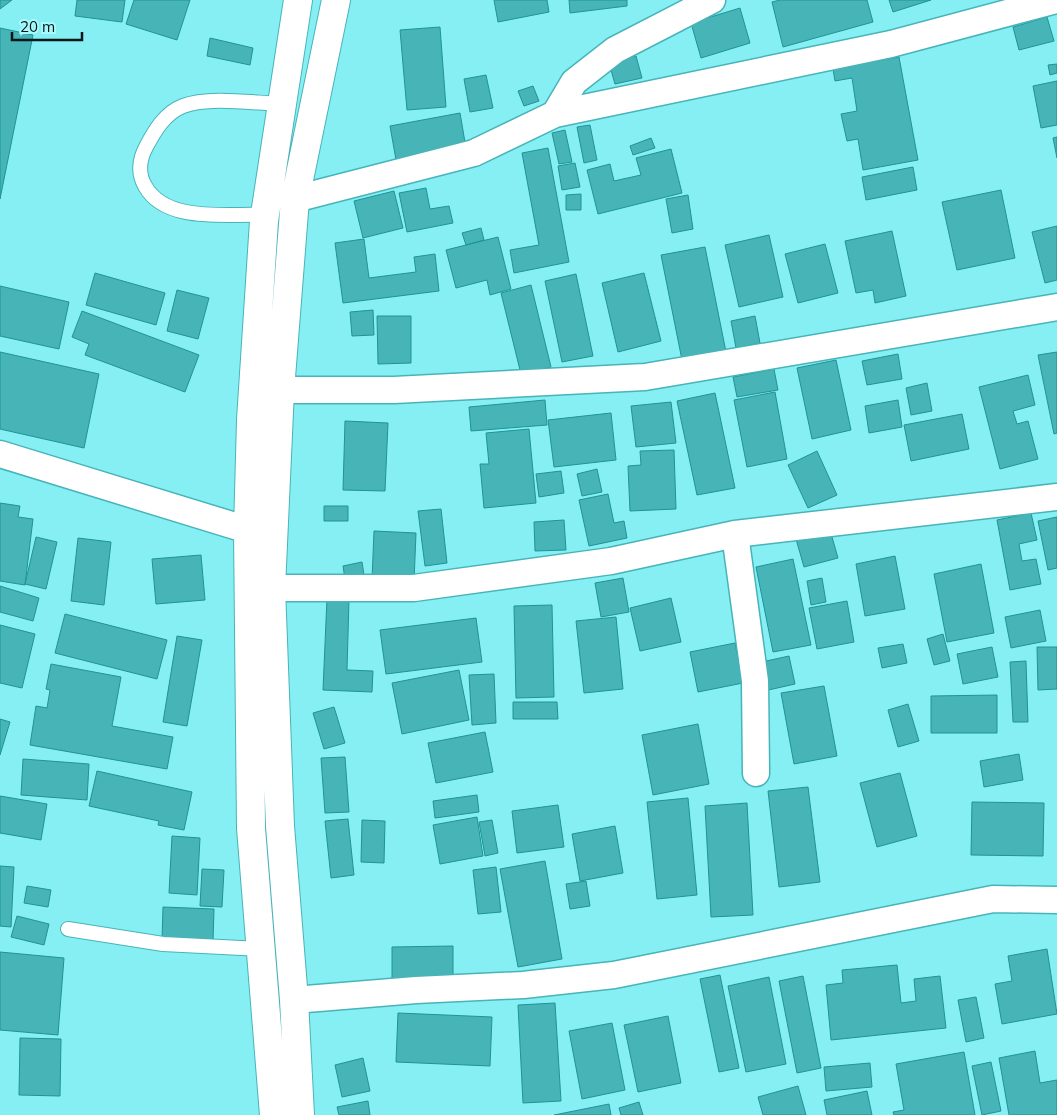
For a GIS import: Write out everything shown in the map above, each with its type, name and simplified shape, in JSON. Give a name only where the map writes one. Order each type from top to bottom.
[{"type":"street","points":[[274,1115],[259,949],[251,828],[248,530],[251,420],[264,215],[298,0]]},
{"type":"street","points":[[300,1115],[294,1000],[280,826],[271,588],[280,390],[295,199],[336,0]]},
{"type":"street","points":[[555,114],[574,82],[615,50],[712,0]]},
{"type":"street","points":[[295,199],[474,152],[555,114],[891,44],[1056,0]]},
{"type":"street","points":[[280,390],[394,390],[645,377],[1057,307]]},
{"type":"street","points":[[0,454],[248,530]]},
{"type":"street","points":[[271,588],[414,588],[611,561],[735,534],[1057,497]]},
{"type":"street","points":[[735,534],[755,681],[756,773]]},
{"type":"street","points":[[294,1000],[416,990],[523,985],[614,975],[993,899],[1057,900]]},
{"type":"lane","points":[[264,215],[183,213],[163,205],[149,193],[140,178],[141,156],[168,114],[184,106],[214,102],[282,104]]},
{"type":"lane","points":[[68,929],[163,944],[259,949]]},
{"type":"building","points":[[0,0],[12,0],[0,9]]},
{"type":"building","points":[[77,0],[125,0],[122,22],[75,16]]},
{"type":"building","points":[[134,0],[190,0],[177,40],[126,24]]},
{"type":"building","points":[[494,0],[547,0],[549,12],[498,22]]},
{"type":"building","points":[[569,0],[627,0],[627,6],[570,13]]},
{"type":"building","points":[[780,0],[867,0],[873,22],[783,47],[772,2]]},
{"type":"building","points":[[889,0],[931,0],[893,12]]},
{"type":"building","points":[[740,8],[750,43],[701,58],[691,23]]},
{"type":"building","points":[[1047,17],[1054,41],[1019,50],[1013,27]]},
{"type":"building","points":[[440,27],[446,107],[407,110],[400,30]]},
{"type":"building","points":[[0,28],[33,35],[0,199]]},
{"type":"building","points":[[210,38],[253,48],[250,65],[207,56]]},
{"type":"building","points":[[636,56],[642,78],[615,84],[609,63]]},
{"type":"building","points":[[899,57],[918,160],[863,170],[858,139],[847,141],[841,114],[857,111],[852,78],[835,81],[833,69]]},
{"type":"building","points":[[1057,64],[1057,73],[1050,75],[1048,65]]},
{"type":"building","points":[[486,75],[493,108],[470,112],[464,79]]},
{"type":"building","points":[[1057,81],[1057,125],[1041,128],[1033,86]]},
{"type":"building","points":[[533,86],[539,101],[524,106],[518,91]]},
{"type":"building","points":[[460,113],[466,148],[396,160],[390,126]]},
{"type":"building","points":[[590,125],[597,160],[584,163],[577,127]]},
{"type":"building","points":[[565,130],[572,162],[559,164],[552,133]]},
{"type":"building","points":[[1057,137],[1057,158],[1053,138]]},
{"type":"building","points":[[651,138],[655,148],[633,155],[630,146]]},
{"type":"building","points":[[548,148],[569,262],[514,273],[510,250],[539,245],[522,153]]},
{"type":"building","points":[[671,149],[682,193],[598,214],[587,170],[610,164],[614,181],[641,175],[636,158]]},
{"type":"building","points":[[575,163],[580,187],[562,190],[558,166]]},
{"type":"building","points":[[913,167],[917,190],[866,200],[862,177]]},
{"type":"building","points":[[426,188],[430,209],[449,206],[453,223],[407,232],[399,193]]},
{"type":"building","points":[[1001,190],[1015,258],[957,270],[942,202]]},
{"type":"building","points":[[394,191],[403,228],[363,238],[354,201]]},
{"type":"building","points":[[581,194],[581,210],[566,210],[566,195]]},
{"type":"building","points":[[688,195],[693,229],[672,233],[666,199]]},
{"type":"building","points":[[1057,226],[1057,280],[1045,283],[1032,232]]},
{"type":"building","points":[[481,228],[484,240],[466,245],[462,233]]},
{"type":"building","points":[[892,231],[906,296],[875,303],[873,290],[856,293],[845,241]]},
{"type":"building","points":[[769,235],[783,297],[739,307],[725,245]]},
{"type":"building","points":[[498,237],[511,289],[490,295],[487,280],[456,288],[446,250]]},
{"type":"building","points":[[364,239],[369,278],[416,272],[414,257],[435,254],[439,291],[343,303],[335,243]]},
{"type":"building","points":[[825,244],[838,293],[798,303],[785,254]]},
{"type":"building","points":[[705,247],[726,352],[682,360],[661,255]]},
{"type":"building","points":[[95,273],[165,293],[156,325],[86,305]]},
{"type":"building","points":[[644,273],[661,341],[618,352],[602,283]]},
{"type":"building","points":[[576,274],[593,356],[562,362],[545,281]]},
{"type":"building","points":[[531,285],[551,367],[521,374],[501,293]]},
{"type":"building","points":[[0,286],[69,302],[59,349],[0,336]]},
{"type":"building","points":[[177,290],[209,298],[198,339],[167,331]]},
{"type":"building","points":[[373,310],[374,335],[352,336],[350,312]]},
{"type":"building","points":[[82,311],[199,355],[185,392],[85,355],[89,344],[72,337]]},
{"type":"building","points":[[377,316],[411,316],[411,363],[378,364]]},
{"type":"building","points":[[755,316],[760,343],[736,348],[731,321]]},
{"type":"building","points":[[0,352],[99,374],[84,448],[0,429]]},
{"type":"building","points":[[1057,352],[1057,433],[1054,434],[1038,355]]},
{"type":"building","points":[[898,354],[902,379],[867,385],[862,361]]},
{"type":"building","points":[[836,360],[851,430],[812,439],[797,368]]},
{"type":"building","points":[[774,369],[778,390],[737,397],[733,377]]},
{"type":"building","points":[[1028,375],[1035,405],[1013,411],[1017,424],[1028,421],[1038,459],[1000,469],[979,387]]},
{"type":"building","points":[[927,383],[932,411],[911,415],[906,388]]},
{"type":"building","points":[[775,392],[787,459],[747,467],[734,400]]},
{"type":"building","points":[[715,393],[735,488],[697,495],[677,401]]},
{"type":"building","points":[[545,400],[547,425],[471,431],[469,407]]},
{"type":"building","points":[[898,400],[902,427],[869,433],[865,406]]},
{"type":"building","points":[[671,402],[676,443],[636,447],[631,406]]},
{"type":"building","points":[[611,413],[616,460],[554,467],[548,420]]},
{"type":"building","points":[[962,414],[969,449],[911,461],[904,425]]},
{"type":"building","points":[[345,421],[388,423],[385,491],[343,490]]},
{"type":"building","points":[[529,429],[536,503],[484,508],[480,464],[489,464],[486,433]]},
{"type":"building","points":[[674,450],[676,509],[630,511],[628,466],[641,465],[640,451]]},
{"type":"building","points":[[817,451],[837,495],[808,508],[788,465]]},
{"type":"building","points":[[597,469],[602,492],[582,496],[577,474]]},
{"type":"building","points":[[561,471],[564,493],[539,497],[536,474]]},
{"type":"building","points":[[608,494],[614,523],[624,521],[627,538],[589,546],[579,500]]},
{"type":"building","points":[[0,503],[20,506],[18,517],[33,519],[25,585],[0,581]]},
{"type":"building","points":[[324,506],[348,506],[348,521],[324,521]]},
{"type":"building","points":[[441,509],[447,563],[425,566],[418,511]]},
{"type":"building","points":[[1031,513],[1037,540],[1019,544],[1022,561],[1036,559],[1041,584],[1010,590],[997,520]]},
{"type":"building","points":[[1057,517],[1057,568],[1048,570],[1038,521]]},
{"type":"building","points":[[564,520],[566,550],[535,551],[534,522]]},
{"type":"building","points":[[830,530],[838,558],[804,567],[796,539]]},
{"type":"building","points":[[374,531],[416,533],[414,582],[372,580]]},
{"type":"building","points":[[36,537],[57,542],[46,589],[25,584]]},
{"type":"building","points":[[78,538],[111,542],[104,605],[71,601]]},
{"type":"building","points":[[201,555],[205,600],[156,604],[152,559]]},
{"type":"building","points":[[895,556],[905,609],[865,616],[856,564]]},
{"type":"building","points":[[793,559],[811,645],[773,652],[756,567]]},
{"type":"building","points":[[362,562],[364,575],[345,579],[343,566]]},
{"type":"building","points":[[981,564],[994,633],[947,642],[934,574]]},
{"type":"building","points":[[623,578],[629,612],[601,617],[595,583]]},
{"type":"building","points":[[822,578],[826,602],[811,605],[807,581]]},
{"type":"building","points":[[0,586],[39,598],[33,621],[0,612]]},
{"type":"building","points":[[327,598],[349,599],[347,670],[373,671],[372,692],[323,690]]},
{"type":"building","points":[[671,598],[681,642],[640,651],[630,608]]},
{"type":"building","points":[[847,601],[854,642],[817,649],[809,608]]},
{"type":"building","points":[[552,605],[554,697],[516,698],[514,606]]},
{"type":"building","points":[[1040,610],[1046,641],[1011,648],[1005,617]]},
{"type":"building","points":[[65,614],[167,640],[157,679],[55,653]]},
{"type":"building","points":[[616,617],[623,689],[584,693],[576,621]]},
{"type":"building","points":[[476,618],[482,662],[386,674],[380,630]]},
{"type":"building","points":[[0,625],[35,634],[22,688],[0,683]]},
{"type":"building","points":[[943,634],[950,661],[934,665],[927,639]]},
{"type":"building","points":[[177,636],[202,640],[187,726],[163,722]]},
{"type":"building","points":[[735,643],[743,683],[698,692],[690,652]]},
{"type":"building","points":[[903,644],[907,663],[882,668],[878,648]]},
{"type":"building","points":[[992,647],[998,677],[963,684],[957,654]]},
{"type":"building","points":[[1037,647],[1057,647],[1057,689],[1038,690]]},
{"type":"building","points":[[789,656],[795,684],[764,691],[757,663]]},
{"type":"building","points":[[1026,661],[1028,722],[1013,722],[1010,662]]},
{"type":"building","points":[[51,664],[121,677],[112,726],[173,737],[167,769],[30,745],[36,706],[47,708],[50,690],[46,689]]},
{"type":"building","points":[[459,670],[469,720],[402,734],[392,683]]},
{"type":"building","points":[[494,674],[496,723],[472,725],[469,675]]},
{"type":"building","points":[[824,686],[837,756],[794,764],[781,693]]},
{"type":"building","points":[[997,695],[997,733],[931,733],[931,696]]},
{"type":"building","points":[[513,702],[557,702],[558,719],[513,719]]},
{"type":"building","points":[[908,704],[919,741],[898,747],[888,710]]},
{"type":"building","points":[[334,707],[345,743],[324,749],[313,713]]},
{"type":"building","points":[[0,719],[10,722],[0,755]]},
{"type":"building","points":[[698,724],[709,784],[653,795],[642,735]]},
{"type":"building","points":[[485,732],[493,772],[436,783],[428,743]]},
{"type":"building","points":[[1019,754],[1023,780],[984,787],[980,761]]},
{"type":"building","points":[[345,757],[349,812],[325,813],[321,758]]},
{"type":"building","points":[[23,759],[89,764],[87,800],[21,795]]},
{"type":"building","points":[[97,771],[192,792],[184,830],[158,825],[159,821],[89,806]]},
{"type":"building","points":[[900,773],[917,836],[877,847],[860,783]]},
{"type":"building","points":[[808,787],[820,882],[779,887],[768,791]]},
{"type":"building","points":[[477,795],[479,812],[435,818],[433,801]]},
{"type":"building","points":[[0,796],[47,804],[41,840],[0,833]]},
{"type":"building","points":[[688,798],[697,895],[657,899],[647,802]]},
{"type":"building","points":[[972,802],[1044,803],[1043,856],[971,855]]},
{"type":"building","points":[[747,803],[753,915],[711,917],[705,806]]},
{"type":"building","points":[[558,805],[564,847],[517,853],[512,811]]},
{"type":"building","points":[[477,817],[483,856],[440,864],[433,825]]},
{"type":"building","points":[[348,819],[354,875],[331,878],[325,821]]},
{"type":"building","points":[[362,820],[385,821],[384,863],[361,862]]},
{"type":"building","points":[[492,820],[498,853],[485,856],[479,822]]},
{"type":"building","points":[[615,826],[623,873],[580,881],[572,834]]},
{"type":"building","points":[[172,836],[200,838],[197,895],[169,893]]},
{"type":"building","points":[[545,861],[562,959],[518,967],[500,869]]},
{"type":"building","points":[[0,866],[14,867],[11,927],[0,926]]},
{"type":"building","points":[[496,867],[501,912],[478,914],[473,870]]},
{"type":"building","points":[[202,869],[224,870],[222,907],[200,906]]},
{"type":"building","points":[[586,881],[590,906],[570,909],[566,884]]},
{"type":"building","points":[[27,886],[51,890],[48,907],[24,903]]},
{"type":"building","points":[[163,907],[214,909],[213,941],[162,939]]},
{"type":"building","points":[[17,916],[49,924],[44,945],[11,937]]},
{"type":"building","points":[[453,946],[453,978],[392,979],[392,947]]},
{"type":"building","points":[[1047,949],[1057,1014],[1002,1024],[995,984],[1012,981],[1008,956]]},
{"type":"building","points":[[0,952],[64,958],[58,1035],[0,1030]]},
{"type":"building","points":[[897,965],[901,1003],[916,1001],[914,979],[940,976],[946,1028],[831,1040],[826,985],[843,983],[842,970]]},
{"type":"building","points":[[720,975],[739,1068],[719,1072],[700,979]]},
{"type":"building","points":[[803,976],[821,1068],[797,1073],[779,981]]},
{"type":"building","points":[[769,977],[786,1064],[746,1072],[728,986]]},
{"type":"building","points":[[976,997],[984,1038],[966,1042],[958,1000]]},
{"type":"building","points":[[555,1003],[561,1101],[523,1103],[518,1005]]},
{"type":"building","points":[[398,1013],[492,1017],[490,1066],[396,1062]]},
{"type":"building","points":[[668,1016],[681,1083],[638,1092],[624,1025]]},
{"type":"building","points":[[612,1023],[625,1090],[582,1099],[569,1031]]},
{"type":"building","points":[[20,1038],[61,1039],[60,1096],[19,1095]]},
{"type":"building","points":[[1035,1051],[1040,1083],[1057,1080],[1057,1115],[1009,1115],[999,1058]]},
{"type":"building","points":[[964,1052],[975,1115],[894,1115],[893,1112],[904,1110],[896,1064]]},
{"type":"building","points":[[363,1058],[370,1091],[342,1097],[335,1065]]},
{"type":"building","points":[[991,1062],[1001,1111],[982,1115],[972,1066]]},
{"type":"building","points":[[870,1063],[872,1087],[826,1091],[824,1067]]},
{"type":"building","points":[[798,1086],[806,1115],[763,1115],[758,1097]]},
{"type":"building","points":[[867,1091],[872,1115],[827,1115],[824,1100]]},
{"type":"building","points":[[368,1101],[370,1115],[339,1115],[337,1107]]},
{"type":"building","points":[[639,1102],[643,1115],[621,1115],[619,1108]]},
{"type":"building","points":[[609,1104],[611,1115],[554,1115]]}]
